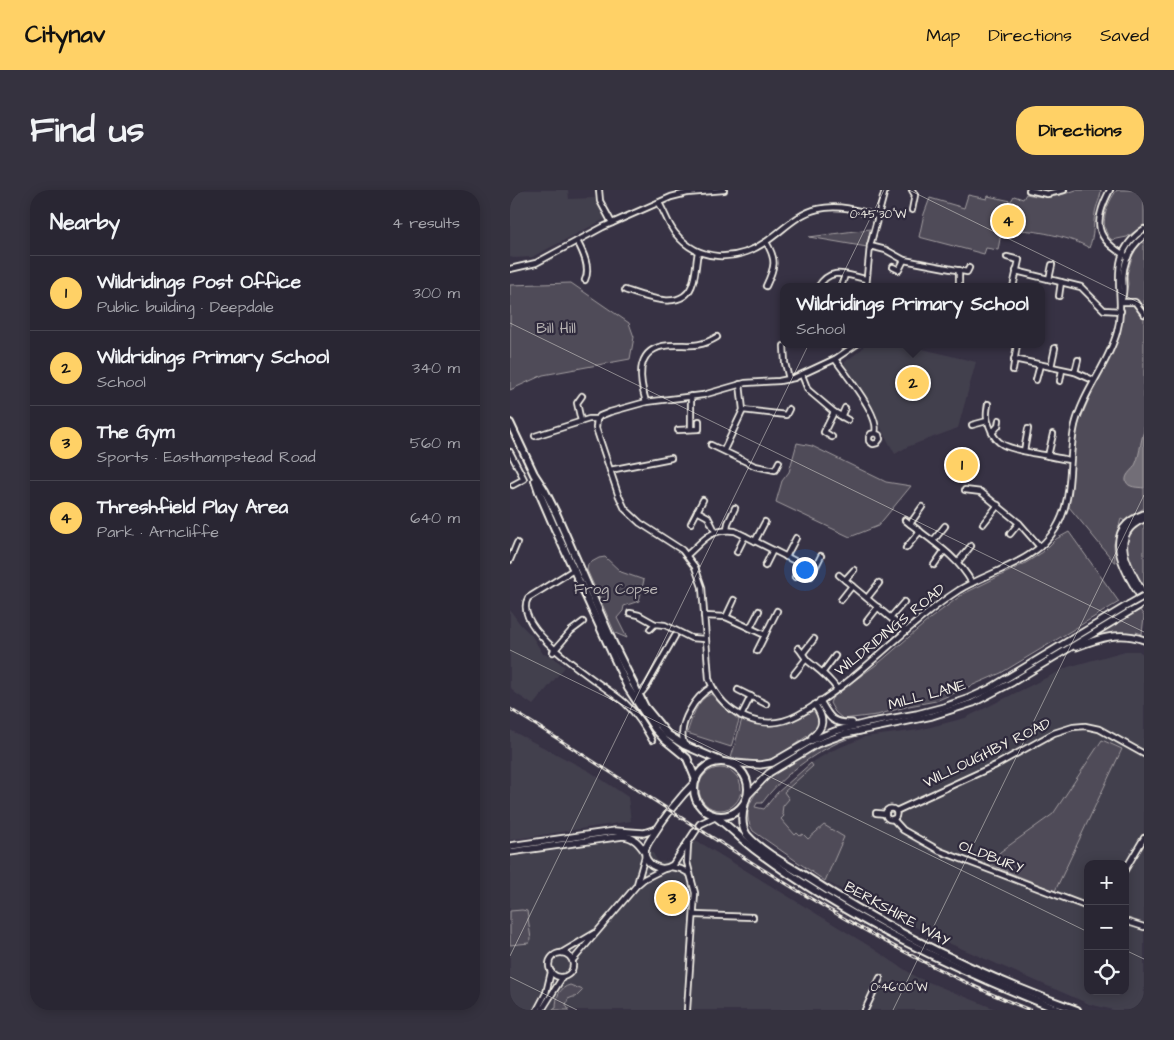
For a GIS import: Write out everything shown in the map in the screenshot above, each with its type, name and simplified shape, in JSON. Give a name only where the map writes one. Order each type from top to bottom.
[{"type":"highway","points":[[510,423],[534,474],[557,515],[577,568],[634,699],[660,736],[687,758],[695,781],[694,795],[704,810],[716,817],[734,813],[746,799],[748,788],[745,777],[739,769],[684,745],[666,734],[638,694],[577,568]]},
{"type":"highway","points":[[695,781],[704,768],[712,764],[726,762]]},
{"type":"highway","name":"BERKSHIRE WAY","points":[[746,799],[742,820],[747,834],[757,844],[786,864],[845,901],[916,941],[1034,997]]},
{"type":"highway","name":"BERKSHIRE WAY","points":[[716,817],[766,858],[864,919],[960,969],[1051,1004],[1077,1010]]},
{"type":"highway","name":"BERKSHIRE WAY","points":[[1051,1004],[1059,1010]]},
{"type":"main road","points":[[1144,514],[1133,519],[1125,527],[1118,548],[1124,570],[1144,603]]},
{"type":"main road","points":[[1144,519],[1137,522],[1129,530],[1123,548],[1126,561],[1144,595]]},
{"type":"main road","name":"MILL LANE","points":[[746,799],[769,773],[818,744],[851,732],[913,720],[960,708],[998,690],[1061,653],[1131,608],[1144,595]]},
{"type":"main road","name":"MILL LANE","points":[[726,762],[754,765],[768,764],[825,734],[866,722],[931,710],[977,694],[1131,608],[1144,603]]},
{"type":"main road","points":[[1061,653],[1098,639],[1112,636],[1131,636],[1144,640]]},
{"type":"main road","points":[[817,703],[836,722],[849,724],[866,722]]},
{"type":"main road","points":[[803,745],[817,734],[822,724],[822,717],[817,703]]},
{"type":"main road","points":[[645,854],[657,829],[672,806],[695,781]]},
{"type":"main road","points":[[510,852],[623,836],[636,840],[652,865],[667,868],[676,863],[700,824],[716,817]]},
{"type":"main road","points":[[510,846],[615,830],[644,832],[657,829]]},
{"type":"street","points":[[599,190],[600,202],[612,223]]},
{"type":"street","points":[[510,268],[536,264],[612,223],[682,194],[724,190]]},
{"type":"street","points":[[866,283],[870,246],[885,190]]},
{"type":"street","points":[[912,190],[915,195],[912,210]]},
{"type":"street","points":[[1029,190],[1046,194],[1064,190]]},
{"type":"street","points":[[1110,190],[1101,209],[1100,228],[1105,241],[1115,250],[1128,257]]},
{"type":"street","points":[[659,203],[674,231],[698,252],[710,256],[727,257],[744,254],[766,242],[804,214],[820,208],[841,207],[878,216]]},
{"type":"street","name":"WILDRIDINGS ROAD","points":[[1121,301],[1118,295],[1118,276],[1122,254],[1130,241],[1144,229]]},
{"type":"street","name":"WILDRIDINGS ROAD","points":[[598,419],[596,428],[622,503],[631,515],[687,555],[695,566],[702,587],[709,679],[712,687],[727,707],[741,716],[758,722],[778,722],[792,718],[817,703],[866,667],[941,603],[972,583],[1022,560],[1040,547],[1054,532],[1063,515],[1067,500],[1073,436],[1078,414],[1093,380],[1115,340],[1121,311],[1121,301],[1124,295],[1123,278],[1128,257],[1133,247],[1144,236]]},
{"type":"street","points":[[577,241],[586,262],[586,280]]},
{"type":"street","points":[[766,242],[773,254],[774,263],[773,272],[766,286]]},
{"type":"street","points":[[870,246],[886,250],[904,260],[967,272],[969,268]]},
{"type":"street","points":[[625,290],[655,299],[678,300],[685,295],[694,282],[698,252]]},
{"type":"street","points":[[1007,257],[1019,260],[1014,283]]},
{"type":"street","points":[[893,267],[899,270],[904,260]]},
{"type":"street","points":[[1049,279],[1052,266]]},
{"type":"street","points":[[958,270],[959,283]]},
{"type":"street","points":[[1016,271],[1081,287],[1104,310],[1121,311]]},
{"type":"street","points":[[821,283],[827,276],[838,273],[866,279]]},
{"type":"street","points":[[842,283],[845,275]]},
{"type":"street","points":[[1059,296],[1061,282]]},
{"type":"street","points":[[1121,301],[1135,302],[1144,314]]},
{"type":"street","points":[[646,402],[640,372],[643,361],[652,351],[662,346],[701,345],[716,338]]},
{"type":"street","points":[[784,348],[785,362],[790,379]]},
{"type":"street","points":[[535,436],[581,421],[593,418],[598,419],[600,416],[610,412],[646,402],[703,395],[740,384],[790,379],[835,359],[851,348]]},
{"type":"street","points":[[1013,370],[1016,348]]},
{"type":"street","points":[[1051,367],[1055,348]]},
{"type":"street","points":[[835,359],[870,411],[877,429],[875,433]]},
{"type":"street","points":[[1014,359],[1075,372],[1093,380]]},
{"type":"street","points":[[1075,372],[1078,360]]},
{"type":"street","points":[[1036,380],[1040,365]]},
{"type":"street","points":[[1060,381],[1062,370]]},
{"type":"street","points":[[802,375],[808,390],[834,412],[848,420]]},
{"type":"street","points":[[724,450],[743,410],[740,384]]},
{"type":"street","points":[[581,421],[577,403],[582,396]]},
{"type":"street","points":[[691,396],[691,429]]},
{"type":"street","points":[[988,404],[987,420],[997,442],[1003,446],[1070,460]]},
{"type":"street","points":[[743,410],[786,415],[790,408]]},
{"type":"street","points":[[841,417],[845,408]]},
{"type":"street","points":[[832,436],[824,432],[834,412]]},
{"type":"street","points":[[972,425],[987,420]]},
{"type":"street","points":[[992,433],[998,426],[999,420]]},
{"type":"street","points":[[678,430],[699,429],[699,421]]},
{"type":"street","points":[[1024,451],[1028,429]]},
{"type":"street","points":[[1048,456],[1052,434]]},
{"type":"street","points":[[710,444],[755,466],[775,470],[779,462]]},
{"type":"street","points":[[510,452],[524,479],[513,485]]},
{"type":"street","points":[[610,470],[671,458]]},
{"type":"street","points":[[965,490],[980,492],[998,505],[1019,523],[1040,547]]},
{"type":"street","points":[[691,523],[702,500]]},
{"type":"street","points":[[983,524],[998,505]]},
{"type":"street","points":[[922,507],[908,522],[958,562],[968,574],[972,583]]},
{"type":"street","points":[[728,530],[728,523],[735,508]]},
{"type":"street","points":[[697,511],[708,517],[715,531]]},
{"type":"street","points":[[755,541],[765,522]]},
{"type":"street","points":[[1010,534],[1019,523]]},
{"type":"street","points":[[932,542],[945,526]]},
{"type":"street","points":[[687,555],[715,531],[728,530],[735,531],[813,570]]},
{"type":"street","points":[[906,548],[920,532]]},
{"type":"street","points":[[736,552],[745,536]]},
{"type":"street","points":[[786,557],[796,538]]},
{"type":"street","points":[[510,560],[517,543]]},
{"type":"street","points":[[958,562],[970,546]]},
{"type":"street","points":[[765,566],[773,550]]},
{"type":"street","points":[[934,565],[944,551]]},
{"type":"street","points":[[811,576],[821,556]]},
{"type":"street","points":[[796,577],[802,564]]},
{"type":"street","points":[[577,568],[532,595],[525,602],[523,610],[526,620],[553,652],[625,703],[642,722],[652,740]]},
{"type":"street","points":[[845,580],[854,570]]},
{"type":"street","points":[[839,575],[906,631]]},
{"type":"street","points":[[867,598],[879,583]]},
{"type":"street","points":[[840,600],[852,586]]},
{"type":"street","points":[[726,617],[734,600]]},
{"type":"street","points":[[891,617],[904,602]]},
{"type":"street","points":[[867,621],[878,607]]},
{"type":"street","points":[[750,628],[758,611]]},
{"type":"street","points":[[757,652],[777,611]]},
{"type":"street","points":[[630,613],[639,615],[655,624],[665,624],[690,638],[706,639]]},
{"type":"street","points":[[704,616],[726,617],[765,635]]},
{"type":"street","points":[[553,652],[571,631],[583,622]]},
{"type":"street","points":[[650,629],[655,624]]},
{"type":"street","points":[[638,694],[646,687],[675,636]]},
{"type":"street","points":[[803,653],[814,639]]},
{"type":"street","points":[[798,648],[806,659],[823,672],[837,689]]},
{"type":"street","points":[[823,672],[835,656]]},
{"type":"street","points":[[794,674],[806,659]]},
{"type":"street","points":[[684,745],[682,731],[697,699],[712,687]]},
{"type":"street","points":[[738,690],[766,704]]},
{"type":"street","points":[[741,716],[751,696]]},
{"type":"street","name":"WILLOUGHBY ROAD","points":[[896,811],[996,766],[1054,733],[1073,727],[1085,726],[1099,729],[1144,754]]},
{"type":"street","points":[[666,734],[672,736],[682,731]]},
{"type":"street","points":[[890,809],[896,811],[896,816],[893,819],[888,819],[886,814],[890,809]]},
{"type":"street","points":[[876,813],[886,814]]},
{"type":"street","name":"OLDBURY","points":[[893,819],[903,830],[940,851],[1085,905]]},
{"type":"street","points":[[1129,863],[1144,838]]},
{"type":"street","points":[[688,844],[687,858],[695,892],[688,1010]]},
{"type":"street","points":[[637,885],[645,854]]},
{"type":"street","points":[[572,960],[644,879],[667,868],[681,869],[690,874]]},
{"type":"street","points":[[695,915],[753,917]]},
{"type":"street","points":[[1129,922],[1144,927]]},
{"type":"street","points":[[537,1010],[546,993],[551,972],[550,959],[557,953],[596,932]]},
{"type":"street","points":[[551,972],[555,976],[562,978],[568,976],[573,970],[572,960],[568,954],[561,952]]},
{"type":"street","points":[[542,1010],[562,978]]},
{"type":"street","points":[[865,1010],[880,978]]},
{"type":"shaded area","points":[[510,190],[568,190],[569,199],[595,198],[605,219],[532,257],[510,257]]},
{"type":"shaded area","points":[[918,348],[976,362],[958,428],[907,447],[895,454],[882,430],[874,409],[845,366],[845,362],[862,349]]},
{"type":"shaded area","points":[[1144,431],[1144,488],[1131,486],[1127,483],[1126,479],[1136,463]]},
{"type":"shaded area","points":[[510,610],[532,636],[543,654],[551,656],[565,667],[533,705],[514,692],[510,686]]},
{"type":"shaded area","points":[[1125,651],[1139,651],[1144,655],[1144,1010],[1113,1010],[1089,1004],[937,938],[825,881],[753,831],[748,819],[764,809],[776,793],[811,763],[831,751],[865,737],[919,730],[965,718],[1068,667]]},
{"type":"shaded area","points":[[510,730],[589,771],[628,797],[631,821],[510,840]]},
{"type":"shaded area","points":[[688,838],[704,845],[866,944],[916,977],[998,1010],[510,1010],[510,857],[617,840],[649,846],[658,862],[673,860]]},
{"type":"green space","points":[[1076,190],[1101,190],[1089,248],[1059,236],[1019,230],[1001,233],[998,250],[986,248],[984,254],[919,237],[930,198],[964,208],[968,195],[987,199],[988,196],[1011,201],[1014,196],[1023,199],[1026,194],[1051,197]]},
{"type":"green space","points":[[1117,190],[1144,190],[1144,225],[1127,237],[1112,240],[1107,235],[1104,222],[1107,208]]},
{"type":"green space","points":[[870,229],[867,247],[809,237]]},
{"type":"green space","points":[[1144,241],[1144,508],[1125,521],[1121,519],[1114,544],[1115,563],[1069,507],[1073,459],[1078,425],[1096,382],[1116,344],[1128,284],[1127,274],[1132,257],[1138,245]]},
{"type":"green space","name":"Bill Hill","points":[[571,283],[629,323],[634,337],[630,359],[543,375],[510,390],[510,285]]},
{"type":"green space","points":[[797,443],[812,446],[886,482],[911,486],[878,526],[850,537],[776,502],[782,481],[789,472]]},
{"type":"green space","points":[[1144,521],[1144,589],[1128,561],[1125,545],[1131,530]]},
{"type":"green space","points":[[1069,532],[1119,602],[1001,673],[936,701],[877,715],[843,719],[835,712],[830,703],[833,696],[880,662],[931,618],[963,594],[1024,564],[1043,552],[1056,539]]},
{"type":"green space","name":"Frog Copse","points":[[605,557],[621,572],[644,580],[639,601],[624,606],[623,611],[617,618],[627,638],[615,633],[587,570],[588,564]]},
{"type":"green space","points":[[1140,610],[1144,616],[1142,634],[1136,632],[1135,635],[1084,642]]},
{"type":"green space","points":[[711,694],[739,720],[731,747],[687,733],[698,705]]},
{"type":"green space","points":[[815,709],[821,720],[818,729],[778,755],[763,761],[731,758],[742,719],[762,723],[779,722]]},
{"type":"green space","points":[[874,731],[841,741],[816,754],[796,768],[778,784],[762,803],[757,803],[755,807],[764,809],[777,793],[811,763],[813,766],[784,792],[789,799],[783,806],[782,813],[784,816],[781,819],[795,835],[797,833],[800,836],[803,834],[808,839],[824,825],[844,837],[825,881],[753,831],[748,819],[750,805],[757,792],[767,780],[810,750],[845,736]]},
{"type":"green space","points":[[1102,740],[1122,749],[1055,891],[991,865],[1000,852],[1053,814]]},
{"type":"green space","points":[[724,768],[732,771],[738,777],[741,789],[738,801],[732,807],[716,810],[708,807],[702,801],[699,785],[702,777],[708,771]]},
{"type":"green space","points":[[510,911],[527,911],[531,939],[529,943],[510,945]]},
{"type":"green space","points":[[570,985],[583,990],[576,997],[568,999],[566,1005],[569,1010],[552,1010],[556,1008],[558,997],[563,988]]},
{"type":"railway","points":[[510,709],[823,906],[924,962],[993,995],[1030,1010]]},
{"type":"place","name":"Threshfield Play Area","points":[[1008,221]]},
{"type":"place","name":"Wildridings Primary School","points":[[913,383]]},
{"type":"place","name":"Wildridings Post Office","points":[[962,465]]},
{"type":"place","name":"The Gym","points":[[672,898]]}]
